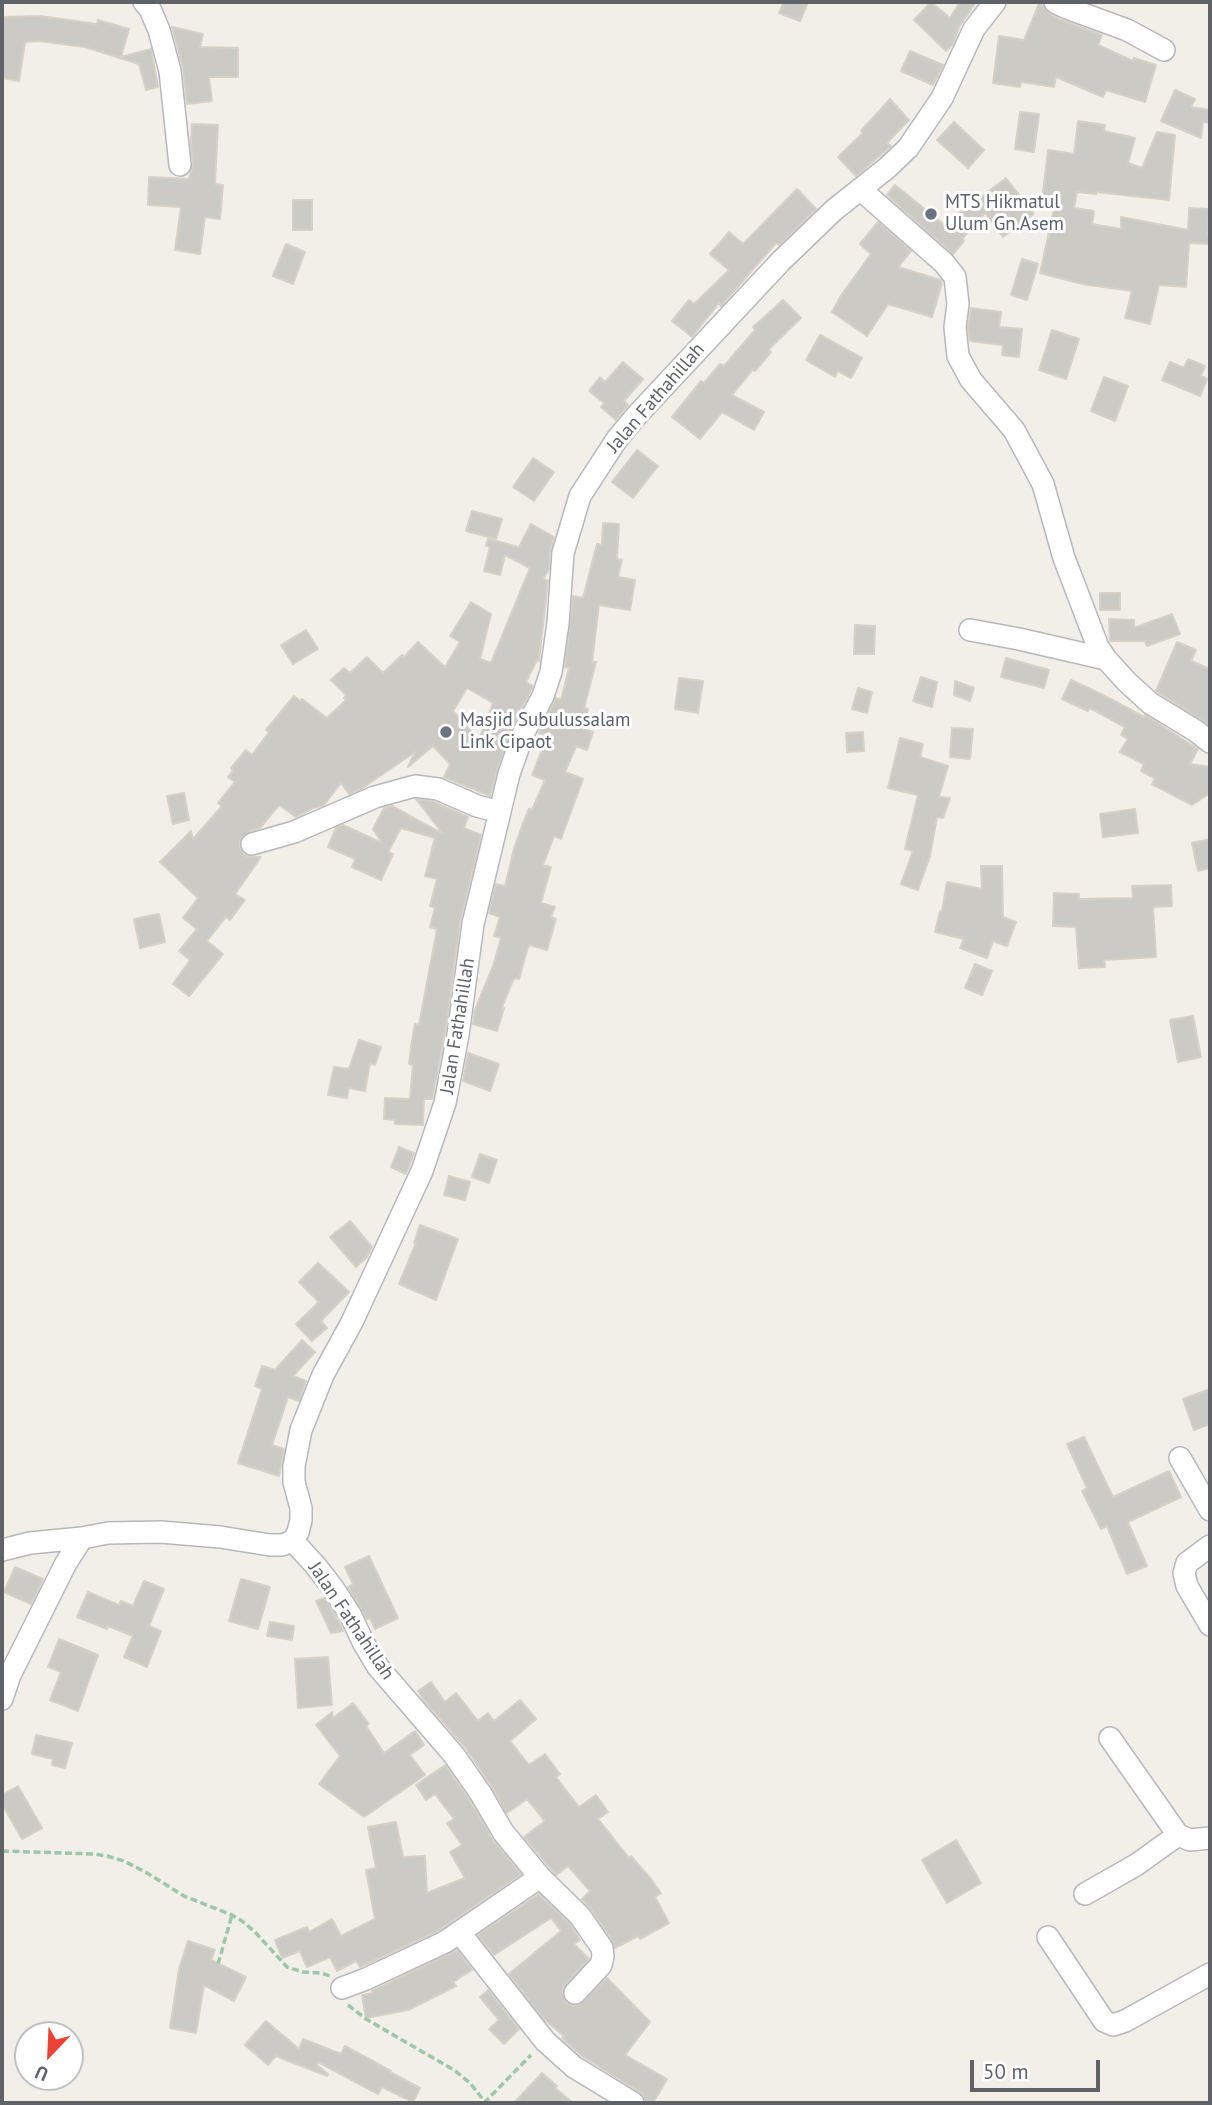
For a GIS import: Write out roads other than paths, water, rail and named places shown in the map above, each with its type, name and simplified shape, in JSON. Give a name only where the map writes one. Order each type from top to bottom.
[{"type":"street","points":[[144,2],[159,30],[170,71],[180,165]]},
{"type":"street","name":"Jalan Fathahillah","points":[[575,1993],[603,1960],[602,1948],[590,1927],[540,1877],[503,1832],[454,1755],[378,1667],[333,1588],[293,1541],[301,1520],[294,1466],[301,1430],[323,1375],[356,1314],[422,1171],[445,1103],[458,1035],[473,925],[515,754],[543,696],[551,672],[563,553],[580,496],[617,439],[665,384],[781,261],[834,210],[908,148],[942,99],[974,29],[995,2]]},
{"type":"street","points":[[1055,2],[1128,30],[1164,50]]},
{"type":"street","points":[[860,189],[944,263],[954,277],[958,304],[955,327],[958,356],[971,380],[1014,430],[1043,484],[1063,558],[1098,647],[1127,682],[1150,703],[1210,742]]},
{"type":"street","points":[[970,630],[1106,659]]},
{"type":"street","points":[[252,844],[294,832],[375,797],[415,786],[438,789],[477,806],[500,812]]},
{"type":"street","points":[[1180,1458],[1210,1510]]},
{"type":"street","points":[[2,1550],[30,1543],[108,1533],[161,1532],[270,1545],[293,1541]]},
{"type":"street","points":[[2,1699],[10,1675],[65,1563],[82,1538]]},
{"type":"street","points":[[1210,1546],[1187,1563],[1184,1573],[1187,1586],[1210,1625]]},
{"type":"street","points":[[1110,1738],[1178,1835],[1191,1840],[1210,1838]]},
{"type":"street","points":[[1085,1894],[1136,1865],[1178,1835]]},
{"type":"street","points":[[342,1987],[424,1953],[460,1933],[540,1877]]},
{"type":"street","points":[[460,1933],[545,2041],[574,2067],[633,2103]]},
{"type":"street","points":[[1048,1937],[1104,2021],[1113,2025],[1210,1974]]},
{"type":"place","name":"MTS Hikmatul Ulum Gn.Asem","points":[[931,214]]},
{"type":"place","name":"Masjid Subulussalam Link Cipaot","points":[[446,732]]}]
